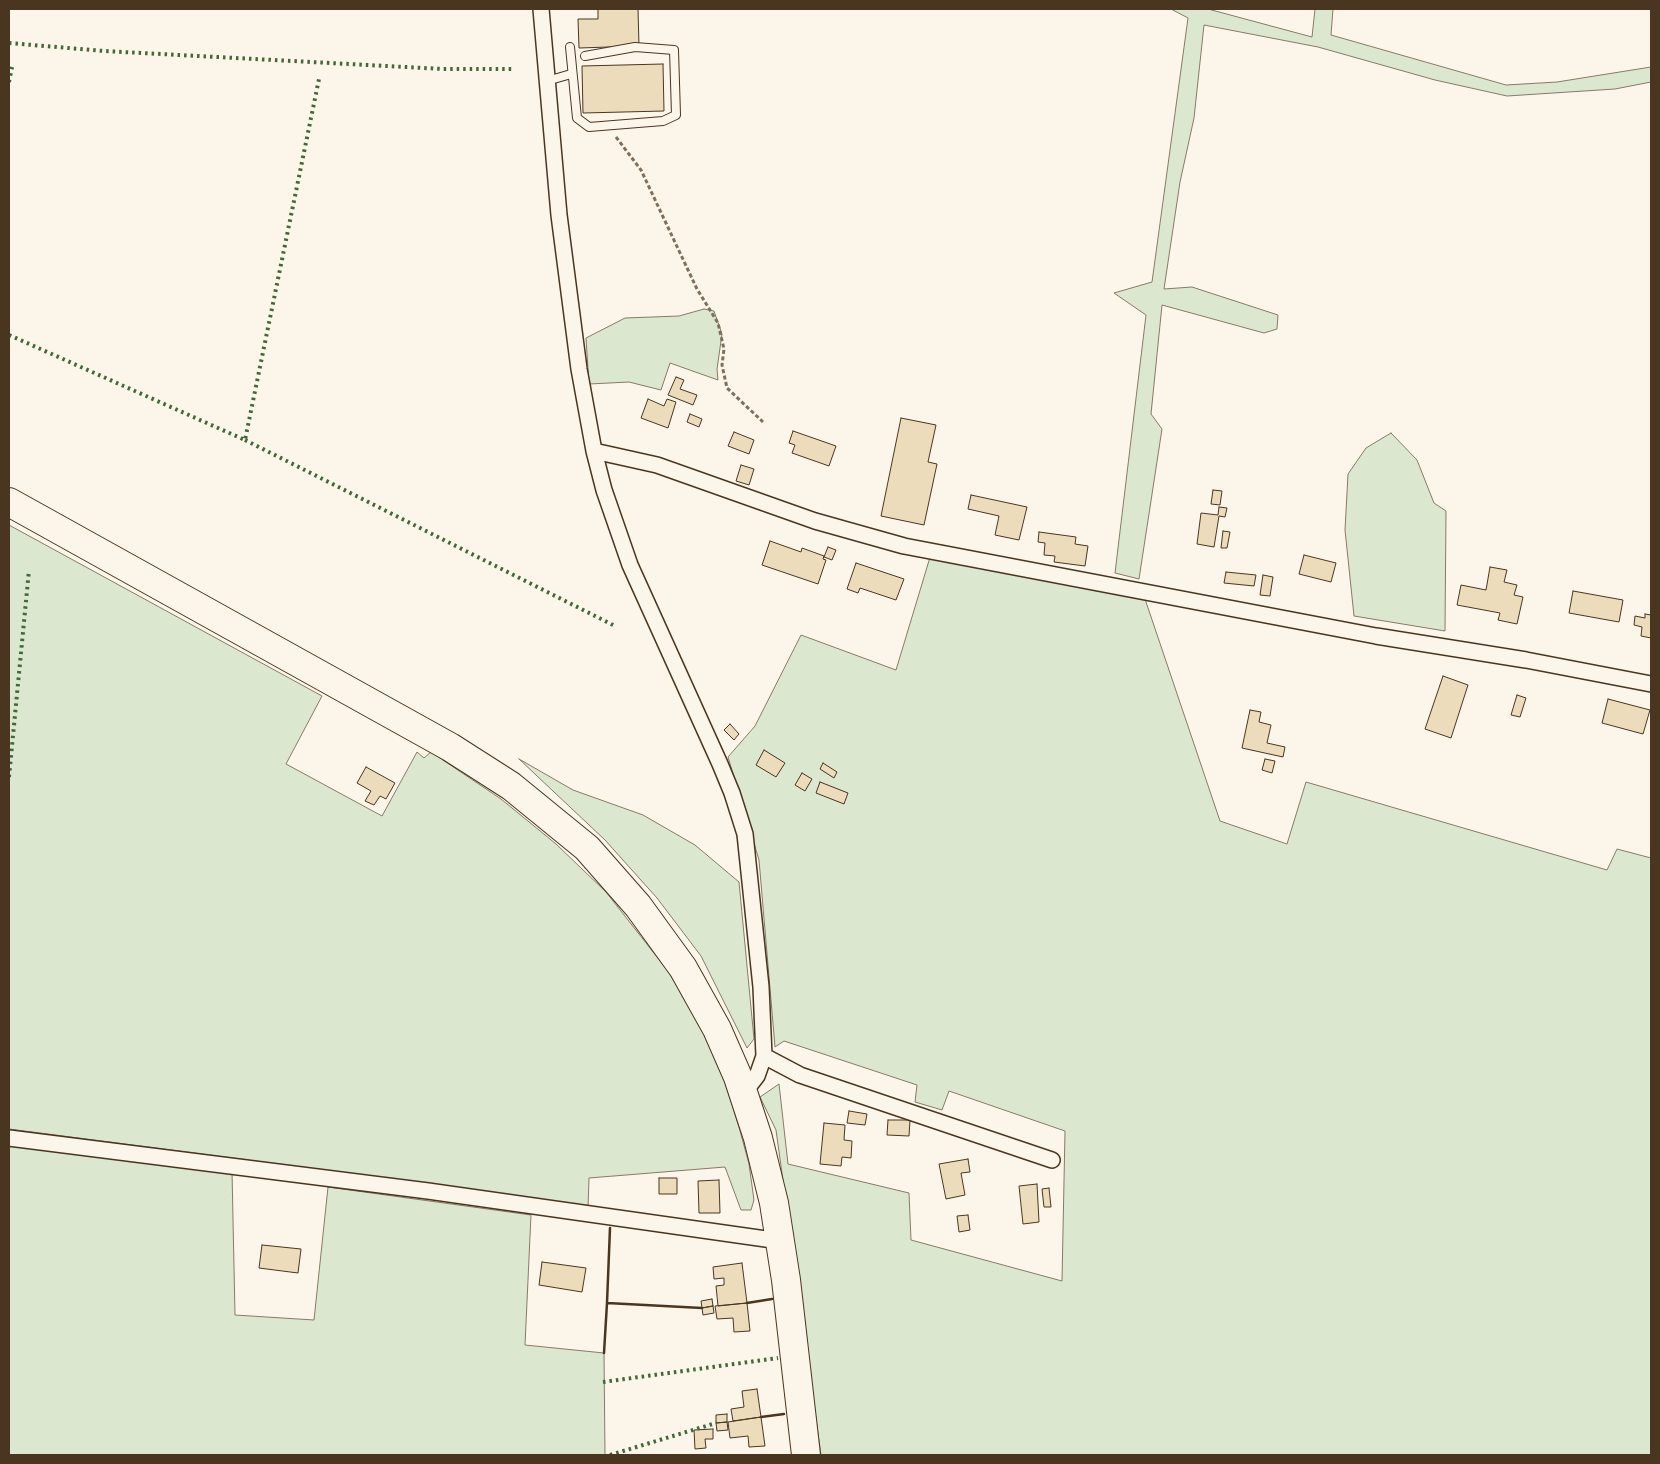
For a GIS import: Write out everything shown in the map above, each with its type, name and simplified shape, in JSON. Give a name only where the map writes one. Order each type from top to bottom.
[{"type":"highway","points":[[9,502],[395,715],[511,786],[587,848],[638,906],[683,968],[718,1029],[758,1138],[774,1203],[780,1241],[806,1455]]},
{"type":"street","points":[[541,9],[559,215],[572,320],[594,451],[604,490],[630,564],[729,786],[745,834],[761,987],[764,1056],[757,1076],[743,1094]]},
{"type":"street","points":[[594,451],[656,465],[815,521],[904,546],[1376,636],[1526,660],[1651,684]]},
{"type":"street","points":[[764,1056],[800,1075],[1052,1160]]},
{"type":"street","points":[[9,1138],[428,1191],[780,1241]]},
{"type":"lane","points":[[570,47],[571,74],[578,118],[589,127],[663,121],[676,115],[674,50],[635,47],[585,56]]},
{"type":"lane","points":[[547,81],[571,74]]},
{"type":"path","points":[[614,125],[614,136],[621,141],[641,170],[697,289],[718,323],[724,350],[722,366],[727,388],[763,422]]},
{"type":"green space","points":[[1171,9],[1208,9],[1312,37],[1315,9],[1333,9],[1331,35],[1506,85],[1557,82],[1651,67],[1651,82],[1615,89],[1507,96],[1435,80],[1318,47],[1204,25],[1194,118],[1180,182],[1164,289],[1192,287],[1278,315],[1277,329],[1264,333],[1162,305],[1151,414],[1162,429],[1139,579],[1115,573],[1146,315],[1114,293],[1152,282],[1188,18]]},
{"type":"green space","points":[[704,309],[714,311],[722,334],[717,369],[718,380],[670,363],[661,390],[629,382],[589,384],[586,338],[625,318],[679,316]]},
{"type":"green space","points":[[1391,433],[1417,460],[1434,503],[1446,511],[1445,631],[1354,616],[1345,530],[1348,474],[1366,448]]},
{"type":"green space","points":[[9,525],[322,696],[286,764],[382,816],[417,752],[424,758],[431,752],[501,799],[556,844],[606,892],[668,971],[701,1026],[723,1076],[739,1127],[749,1164],[754,1200],[751,1210],[741,1210],[725,1167],[589,1178],[588,1209],[309,1168],[9,1129]]},
{"type":"green space","points":[[931,554],[1144,596],[1220,821],[1287,844],[1306,782],[1607,870],[1617,849],[1651,858],[1651,1455],[821,1455],[776,1130],[760,1097],[779,1084],[788,1164],[909,1193],[911,1240],[1062,1281],[1065,1131],[949,1091],[942,1110],[915,1102],[917,1085],[784,1041],[775,1047],[759,860],[728,757],[755,726],[801,635],[896,670]]},
{"type":"green space","points":[[519,759],[573,790],[643,815],[695,845],[739,882],[754,1039],[747,1048],[701,956],[657,898],[605,840]]},
{"type":"green space","points":[[9,1146],[232,1171],[235,1315],[314,1320],[328,1187],[531,1215],[525,1345],[604,1353],[605,1455],[9,1455]]},
{"type":"building","points":[[598,9],[638,9],[639,46],[579,48],[578,19],[598,19]]},
{"type":"building","points":[[663,64],[664,111],[583,113],[582,66]]},
{"type":"building","points":[[676,377],[684,380],[680,389],[697,395],[693,405],[668,395]]},
{"type":"building","points":[[648,399],[664,406],[667,399],[676,402],[668,428],[641,418]]},
{"type":"building","points":[[690,414],[702,419],[699,427],[687,422]]},
{"type":"building","points":[[901,418],[936,425],[928,462],[937,464],[924,525],[881,516]]},
{"type":"building","points":[[793,431],[836,446],[829,466],[792,453],[795,445],[789,443]]},
{"type":"building","points":[[734,432],[754,440],[749,454],[728,446]]},
{"type":"building","points":[[741,465],[754,469],[749,485],[736,481]]},
{"type":"building","points":[[1213,490],[1222,491],[1220,505],[1211,504]]},
{"type":"building","points":[[971,495],[1027,507],[1019,540],[995,535],[999,516],[968,509]]},
{"type":"building","points":[[1219,507],[1227,508],[1225,517],[1219,516],[1214,547],[1197,544],[1201,513],[1218,515]]},
{"type":"building","points":[[1223,531],[1230,532],[1227,548],[1221,548]]},
{"type":"building","points":[[1039,532],[1076,537],[1075,544],[1088,546],[1085,566],[1054,562],[1055,556],[1044,555],[1045,543],[1038,542]]},
{"type":"building","points":[[770,541],[801,552],[802,548],[824,556],[823,559],[826,560],[818,584],[762,565]]},
{"type":"building","points":[[828,547],[836,550],[832,560],[824,557]]},
{"type":"building","points":[[1304,555],[1336,563],[1331,582],[1299,574]]},
{"type":"building","points":[[856,563],[904,579],[896,600],[860,588],[858,593],[847,589]]},
{"type":"building","points":[[1490,567],[1507,570],[1504,582],[1517,585],[1514,595],[1523,597],[1517,624],[1498,620],[1500,613],[1457,605],[1461,585],[1486,590]]},
{"type":"building","points":[[1226,572],[1256,575],[1254,586],[1224,583]]},
{"type":"building","points":[[1263,575],[1273,577],[1270,596],[1260,595]]},
{"type":"building","points":[[1573,591],[1623,600],[1619,622],[1569,613]]},
{"type":"building","points":[[1645,614],[1651,615],[1651,638],[1641,636],[1642,627],[1634,625],[1635,616],[1645,618]]},
{"type":"building","points":[[1443,676],[1468,685],[1451,738],[1425,729]]},
{"type":"building","points":[[1517,695],[1526,698],[1520,717],[1511,715]]},
{"type":"building","points":[[1608,699],[1650,710],[1643,734],[1602,723]]},
{"type":"building","points":[[1250,710],[1261,712],[1259,722],[1271,725],[1267,743],[1285,747],[1283,757],[1242,748]]},
{"type":"building","points":[[730,724],[739,734],[734,740],[724,730]]},
{"type":"building","points":[[764,750],[785,763],[776,777],[756,765]]},
{"type":"building","points":[[1265,759],[1275,761],[1272,773],[1262,770]]},
{"type":"building","points":[[823,763],[837,772],[834,778],[820,769]]},
{"type":"building","points":[[366,767],[395,783],[386,799],[380,796],[374,805],[365,801],[371,791],[357,783]]},
{"type":"building","points":[[802,773],[812,779],[805,791],[795,785]]},
{"type":"building","points":[[820,782],[848,793],[844,804],[816,793]]},
{"type":"building","points":[[849,1111],[867,1114],[865,1125],[847,1123]]},
{"type":"building","points":[[888,1120],[910,1120],[909,1136],[887,1135]]},
{"type":"building","points":[[824,1123],[845,1125],[844,1140],[852,1141],[851,1158],[842,1157],[841,1166],[820,1164]]},
{"type":"building","points":[[968,1159],[970,1172],[961,1173],[965,1195],[946,1199],[939,1164]]},
{"type":"building","points":[[659,1178],[677,1178],[677,1194],[659,1194]]},
{"type":"building","points":[[719,1180],[720,1213],[699,1213],[698,1181]]},
{"type":"building","points":[[1037,1184],[1039,1222],[1023,1224],[1019,1186]]},
{"type":"building","points":[[1049,1188],[1051,1207],[1044,1207],[1042,1189]]},
{"type":"building","points":[[968,1215],[970,1230],[959,1232],[957,1216]]},
{"type":"building","points":[[262,1245],[301,1249],[298,1273],[259,1268]]},
{"type":"building","points":[[542,1262],[586,1268],[582,1292],[539,1285]]},
{"type":"building","points":[[742,1263],[747,1303],[718,1306],[716,1286],[724,1285],[724,1278],[714,1279],[713,1267]]},
{"type":"building","points":[[712,1299],[713,1306],[702,1308],[701,1301]]},
{"type":"building","points":[[747,1303],[750,1331],[734,1332],[733,1318],[717,1319],[715,1306]]},
{"type":"building","points":[[713,1306],[714,1313],[703,1315],[702,1308]]},
{"type":"building","points":[[757,1389],[761,1417],[733,1421],[731,1409],[744,1407],[742,1391]]},
{"type":"building","points":[[727,1414],[727,1422],[716,1423],[716,1415]]},
{"type":"building","points":[[761,1417],[765,1446],[749,1447],[748,1436],[730,1438],[728,1422]]},
{"type":"building","points":[[727,1422],[728,1430],[717,1431],[716,1423]]},
{"type":"building","points":[[713,1429],[713,1439],[705,1439],[706,1448],[695,1449],[694,1430]]},
{"type":"hedge","points":[[9,43],[104,51],[443,69],[515,69]]},
{"type":"hedge","points":[[9,82],[12,67]]},
{"type":"hedge","points":[[9,335],[245,440],[319,79]]},
{"type":"hedge","points":[[245,440],[615,626]]},
{"type":"hedge","points":[[9,777],[29,570]]},
{"type":"hedge","points":[[603,1382],[778,1358]]},
{"type":"hedge","points":[[610,1455],[716,1423]]},
{"type":"wall","points":[[607,1303],[610,1228]]},
{"type":"wall","points":[[747,1303],[772,1299]]},
{"type":"wall","points":[[604,1353],[607,1303],[702,1308]]},
{"type":"wall","points":[[761,1417],[784,1414]]}]
